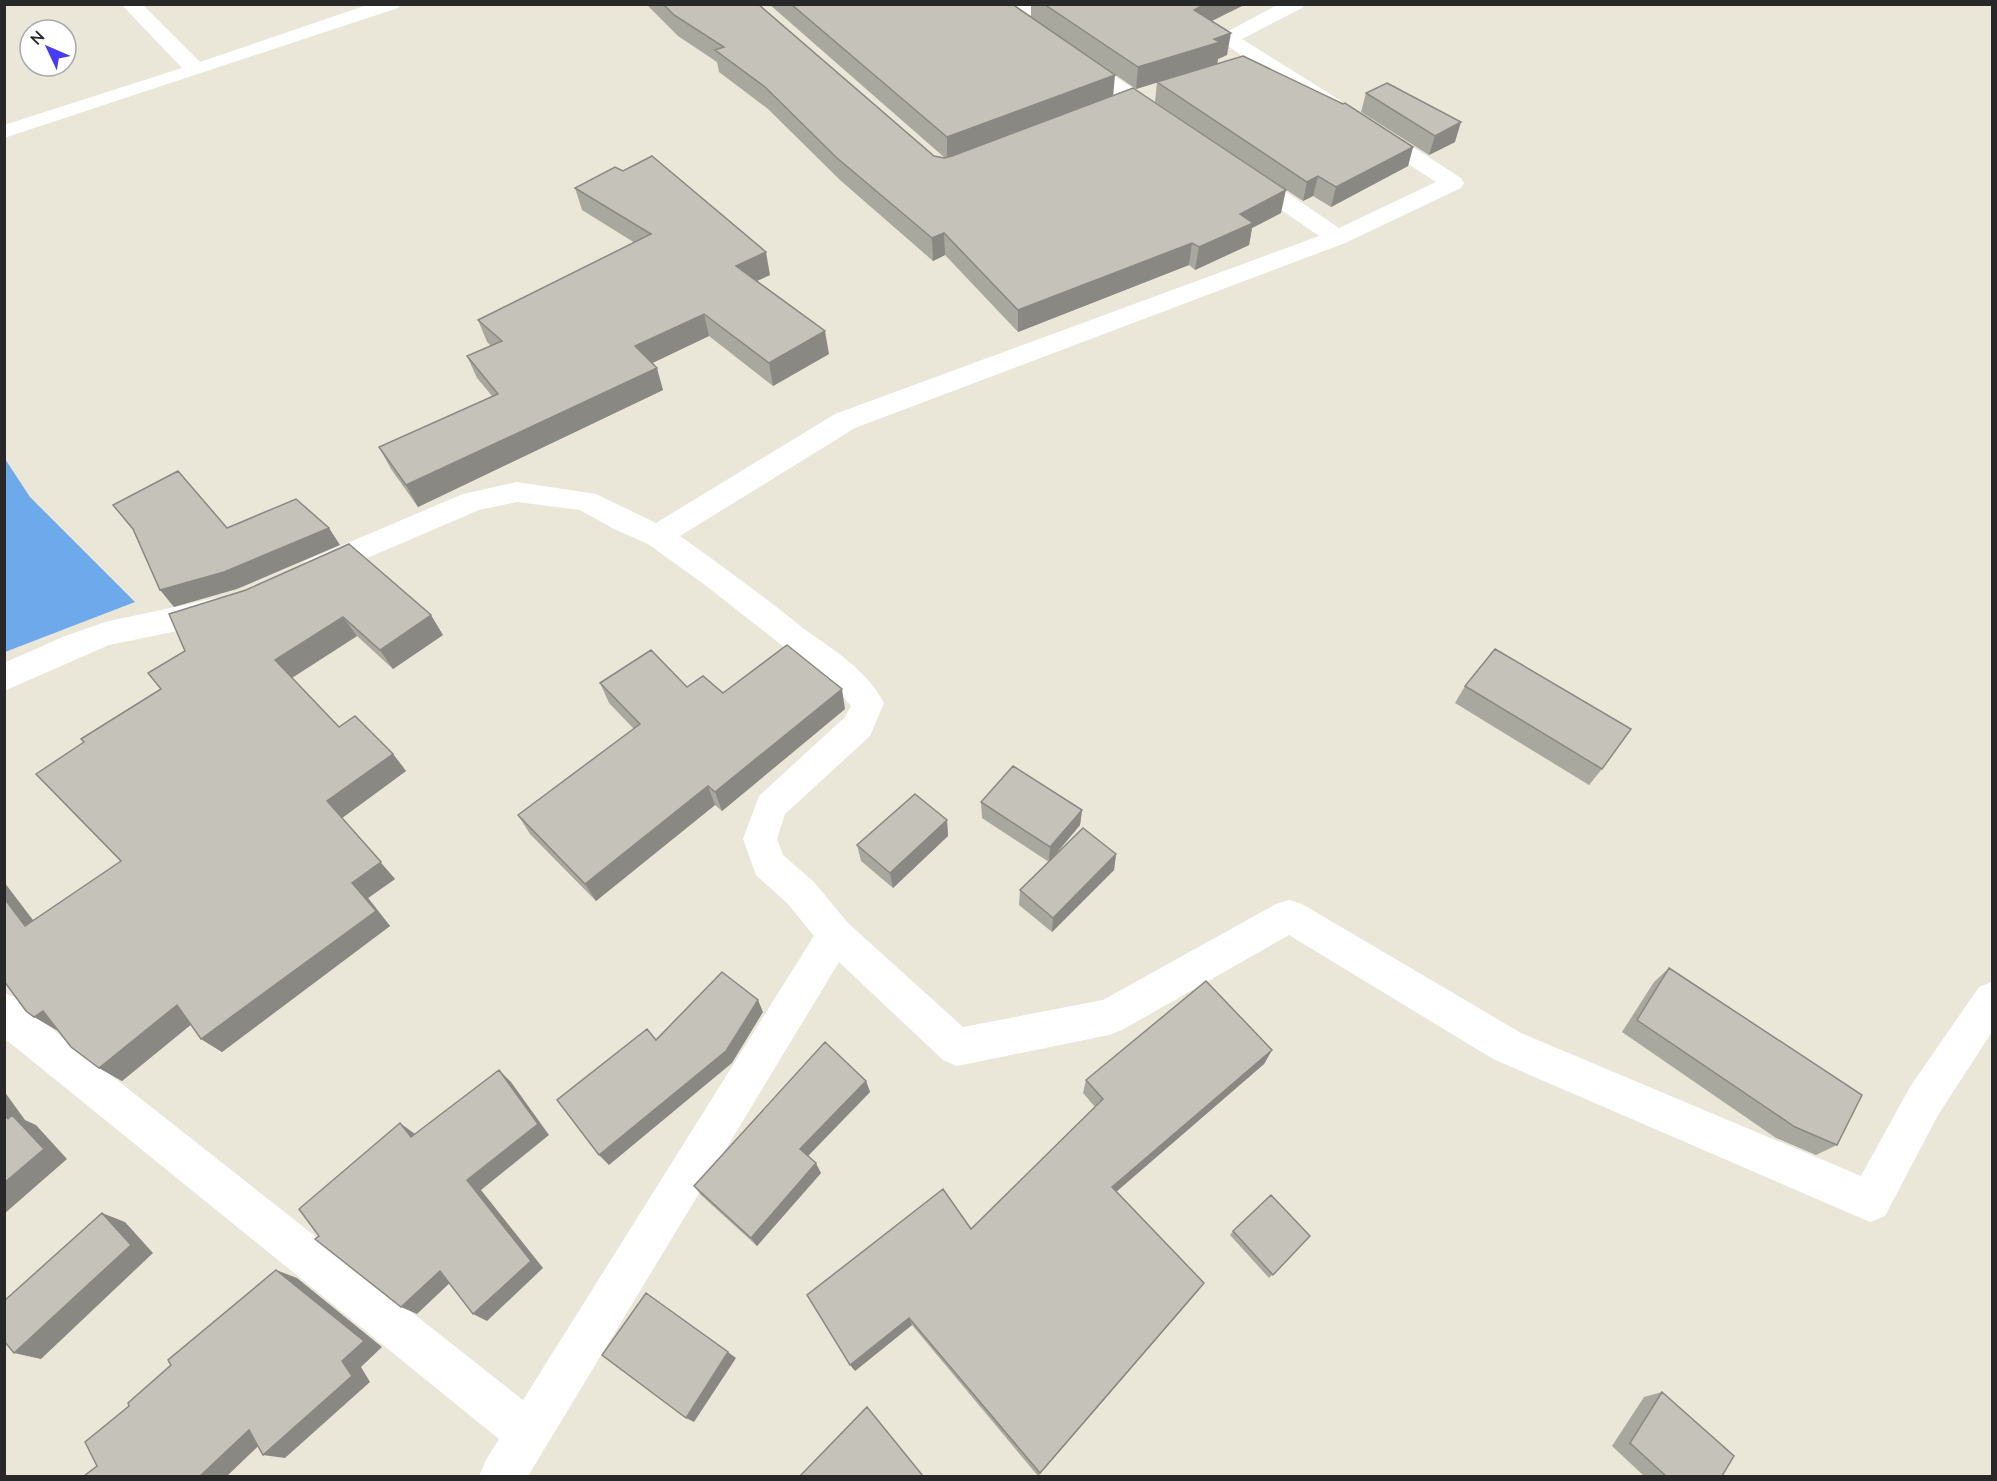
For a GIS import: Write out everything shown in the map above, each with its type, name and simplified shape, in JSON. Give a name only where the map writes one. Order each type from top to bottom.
[{"type":"street","points":[[130,4],[196,70]]},
{"type":"street","points":[[4,132],[391,4]]},
{"type":"street","points":[[1012,17],[1042,4]]},
{"type":"street","points":[[658,536],[845,421],[1337,238],[1453,183],[1228,39],[1295,4]]},
{"type":"street","points":[[1058,48],[1182,132]]},
{"type":"street","points":[[1187,82],[1261,60]]},
{"type":"street","points":[[1231,165],[1337,238]]},
{"type":"street","points":[[291,580],[473,501],[517,492],[586,501],[624,522],[658,536],[716,577],[845,677],[868,703],[858,726],[771,806],[760,839],[768,864],[801,893],[835,935],[957,1047],[1109,1017],[1289,916],[1507,1046],[1870,1201],[1924,1101],[1992,1000]]},
{"type":"street","points":[[4,678],[71,646],[110,634],[188,619],[238,602]]},
{"type":"street","points":[[502,1476],[835,935]]},
{"type":"street","points":[[4,1011],[19,1026],[528,1433]]},
{"type":"water","points":[[5,459],[30,497],[135,602],[5,652]]},
{"type":"building","points":[[663,4],[758,4],[934,156],[944,158],[952,156],[1133,88],[1286,190],[1240,214],[1253,223],[1199,247],[1192,243],[1018,310],[944,233],[932,238],[837,158],[765,87],[715,50],[724,47],[674,15]]},
{"type":"building","points":[[791,4],[1012,4],[1115,75],[947,137]]},
{"type":"building","points":[[1044,4],[1205,4],[1194,10],[1231,33],[1214,39],[1220,42],[1138,67]]},
{"type":"building","points":[[1243,56],[1345,103],[1413,147],[1336,187],[1318,176],[1307,182],[1157,82]]},
{"type":"building","points":[[1387,83],[1461,122],[1435,136],[1366,93]]},
{"type":"building","points":[[652,156],[766,252],[736,266],[825,331],[769,363],[704,314],[635,346],[657,368],[406,485],[379,447],[498,394],[467,356],[502,341],[478,320],[651,234],[575,188],[615,167],[623,171]]},
{"type":"building","points":[[178,471],[227,528],[296,499],[329,528],[224,572],[160,590],[133,529],[113,505]]},
{"type":"building","points":[[349,544],[431,615],[380,650],[343,617],[275,660],[339,727],[355,716],[393,754],[327,801],[381,862],[352,883],[376,911],[201,1039],[177,1005],[99,1068],[71,1047],[43,1011],[34,1017],[26,1011],[4,981],[4,898],[25,926],[121,861],[36,774],[84,742],[81,739],[161,689],[148,673],[185,651],[169,614],[246,590]]},
{"type":"building","points":[[787,645],[842,689],[715,792],[708,786],[585,884],[518,815],[640,724],[600,683],[651,650],[687,687],[703,676],[723,693]]},
{"type":"building","points":[[1495,649],[1631,729],[1602,769],[1465,686]]},
{"type":"building","points":[[1013,766],[1082,810],[1050,847],[981,802]]},
{"type":"building","points":[[915,794],[947,820],[890,873],[857,845]]},
{"type":"building","points":[[1083,828],[1116,854],[1053,918],[1020,890]]},
{"type":"building","points":[[1669,968],[1862,1095],[1837,1145],[1795,1127],[1637,1020]]},
{"type":"building","points":[[722,972],[758,1000],[726,1051],[599,1155],[557,1100],[647,1029],[656,1040]]},
{"type":"building","points":[[1206,981],[1272,1050],[1112,1187],[1204,1283],[1040,1473],[909,1318],[850,1365],[807,1295],[943,1189],[971,1229],[1103,1099],[1086,1080]]},
{"type":"building","points":[[825,1042],[866,1081],[800,1149],[816,1163],[751,1238],[694,1186]]},
{"type":"building","points":[[499,1070],[538,1124],[467,1180],[531,1261],[473,1314],[440,1271],[401,1307],[315,1239],[319,1236],[299,1209],[400,1123],[411,1137]]},
{"type":"building","points":[[4,1114],[8,1119],[12,1115],[44,1149],[4,1183]]},
{"type":"building","points":[[1271,1195],[1310,1236],[1273,1275],[1233,1231]]},
{"type":"building","points":[[102,1213],[131,1245],[14,1353],[4,1341],[4,1301]]},
{"type":"building","points":[[276,1270],[364,1341],[342,1361],[352,1376],[263,1455],[249,1430],[200,1476],[84,1476],[97,1466],[85,1442],[129,1406],[128,1403],[171,1365],[168,1360]]},
{"type":"building","points":[[646,1293],[728,1352],[686,1418],[602,1355]]},
{"type":"building","points":[[1662,1392],[1734,1456],[1722,1476],[1666,1476],[1630,1443]]},
{"type":"building","points":[[867,1407],[923,1476],[800,1476]]}]
